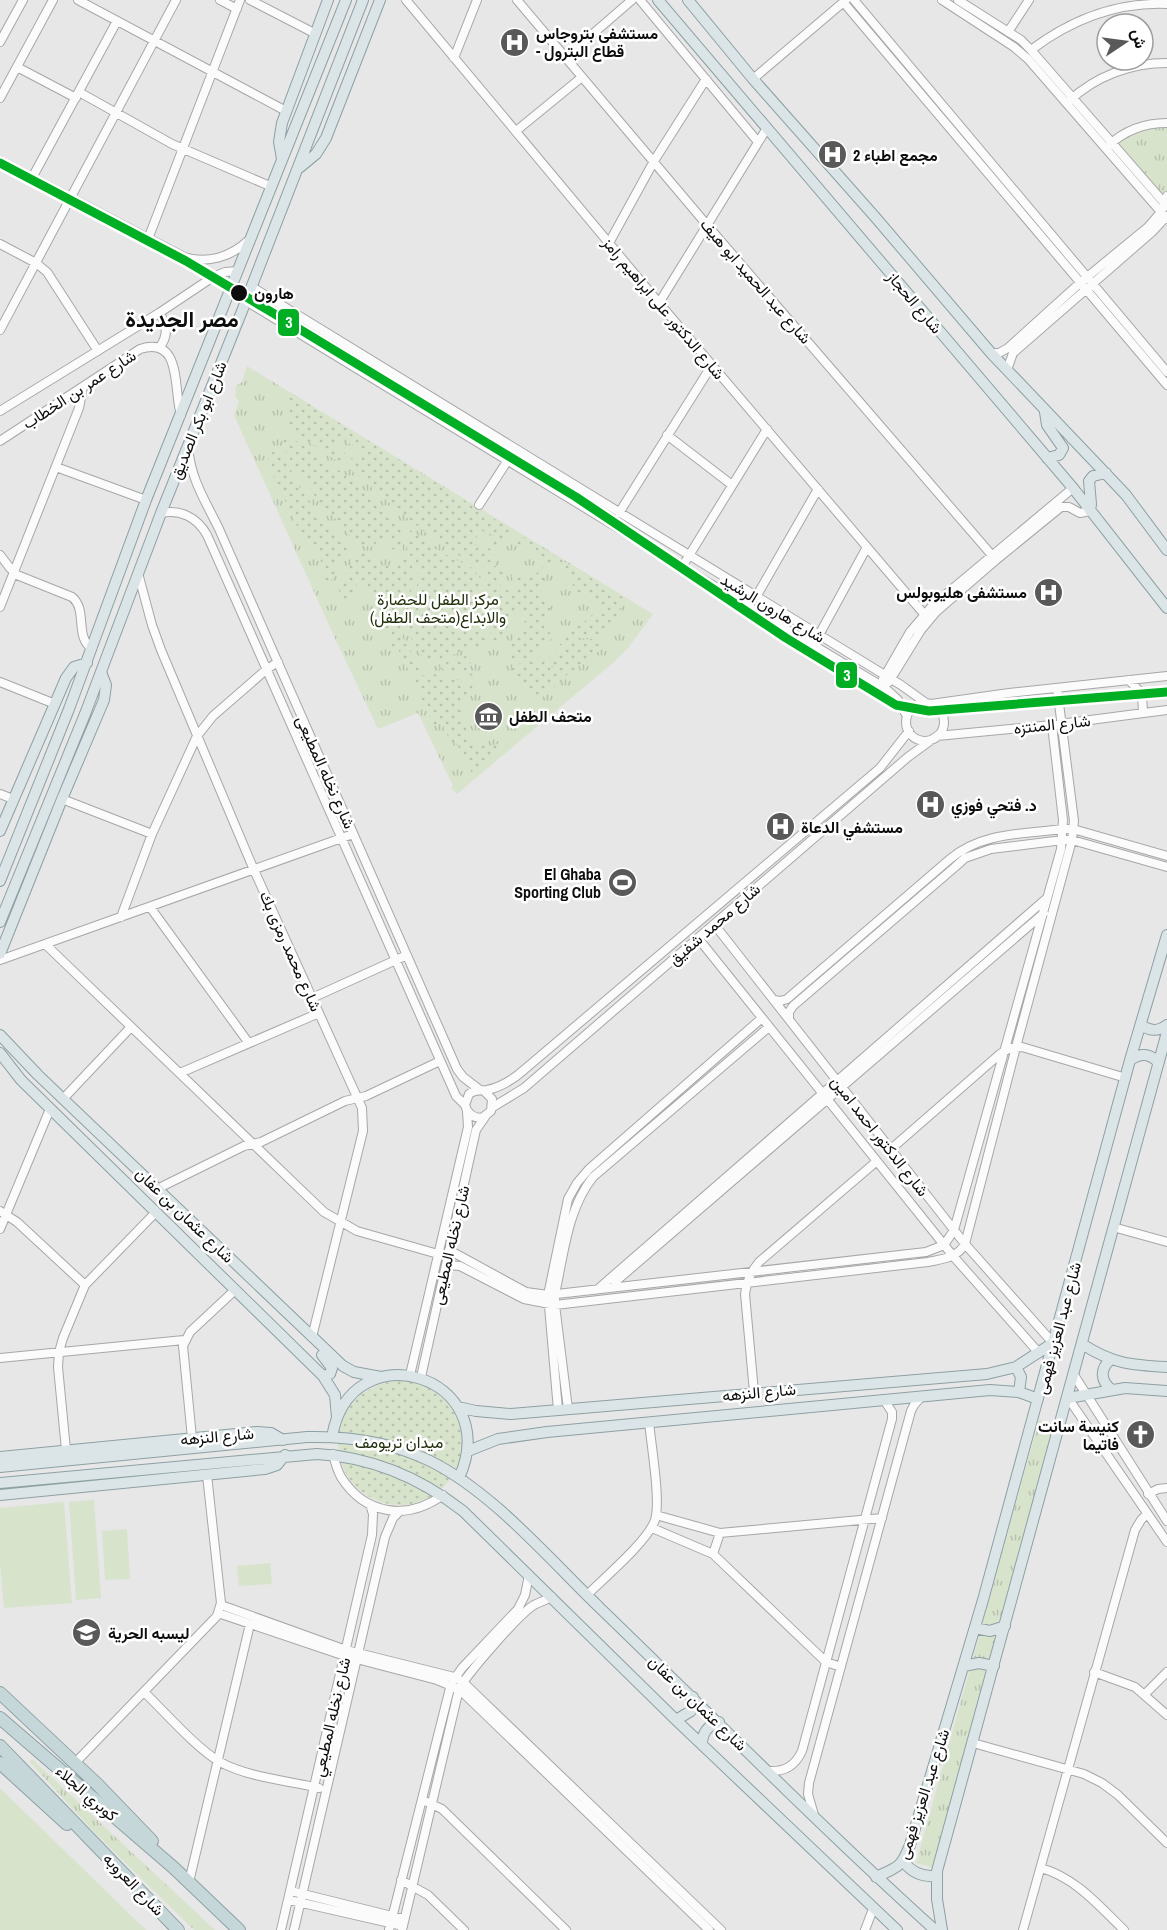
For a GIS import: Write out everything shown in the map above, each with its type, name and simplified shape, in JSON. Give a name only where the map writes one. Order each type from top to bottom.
[{"type":"highway","points":[[0,1693],[142,1830],[174,1868],[238,1930]]},
{"type":"highway","name":"كوبري الجلاء","points":[[0,1718],[174,1868]]},
{"type":"highway","name":"كوبري الجلاء","points":[[0,1746],[89,1837]]},
{"type":"highway","points":[[0,1763],[53,1813],[89,1837]]},
{"type":"highway","name":"شارع العروبه","points":[[89,1837],[178,1930]]},
{"type":"main road","name":"شارع ابو بكر الصديق","points":[[282,160],[280,135],[286,111],[328,0]]},
{"type":"main road","name":"شارع ابو بكر الصديق","points":[[0,881],[87,663],[146,500],[346,0]]},
{"type":"main road","name":"شارع ابو بكر الصديق","points":[[0,922],[85,714],[161,513],[252,287],[363,0]]},
{"type":"main road","name":"شارع ابو بكر الصديق","points":[[298,168],[316,154],[326,138],[380,0]]},
{"type":"main road","name":"شارع الحجاز","points":[[658,0],[669,5],[767,128],[1073,488],[1167,608]]},
{"type":"main road","name":"شارع الحجاز","points":[[688,0],[753,79],[1006,370],[1106,472],[1167,550]]},
{"type":"main road","points":[[1045,412],[1047,425],[1063,448],[1059,455],[1047,458]]},
{"type":"main road","points":[[1090,511],[1089,482],[1093,476],[1106,472]]},
{"type":"main road","points":[[0,831],[69,672],[77,665],[87,663]]},
{"type":"main road","name":"شارع ابو بكر الصديق","points":[[0,954],[104,700],[106,688],[101,672]]},
{"type":"main road","name":"شارع عبد العزيز فهمى","points":[[876,1877],[895,1869],[904,1862],[975,1628],[1130,1060],[1167,935]]},
{"type":"main road","points":[[1141,1025],[1153,1030],[1160,1030],[1167,1025]]},
{"type":"main road","name":"شارع عبد العزيز فهمى","points":[[942,1930],[936,1876],[1167,1032]]},
{"type":"main road","name":"شارع عثمان بن عفان","points":[[0,1035],[63,1099],[348,1369],[367,1376],[381,1377]]},
{"type":"main road","name":"شارع عثمان بن عفان","points":[[0,1053],[21,1080],[323,1376],[335,1395],[337,1417]]},
{"type":"main road","points":[[1130,1060],[1145,1054],[1158,1062]]},
{"type":"main road","points":[[315,1339],[318,1349],[332,1368],[330,1374],[323,1376]]},
{"type":"main road","name":"شارع النزهه","points":[[458,1407],[493,1414],[563,1410],[987,1374],[1016,1367],[1053,1343]]},
{"type":"main road","points":[[1082,1344],[1110,1360],[1126,1364],[1167,1367]]},
{"type":"main road","points":[[1110,1360],[1102,1376],[1104,1382],[1112,1390]]},
{"type":"main road","points":[[1016,1367],[1021,1377],[1019,1392]]},
{"type":"main road","points":[[332,1437],[337,1417],[344,1403],[354,1392],[381,1377],[396,1374],[416,1376],[442,1389],[458,1407],[465,1421],[468,1451],[459,1478]]},
{"type":"main road","points":[[1068,1398],[1125,1388],[1167,1391]]},
{"type":"main road","name":"شارع النزهه","points":[[468,1451],[514,1436],[922,1396],[999,1389],[1019,1392],[1038,1399]]},
{"type":"main road","name":"شارع النزهه","points":[[0,1457],[264,1431],[282,1440],[332,1437],[366,1440],[402,1449],[430,1461],[459,1478]]},
{"type":"main road","points":[[0,1467],[282,1440]]},
{"type":"main road","name":"شارع النزهه","points":[[0,1483],[285,1455],[333,1454],[362,1459],[396,1470],[443,1495]]},
{"type":"main road","name":"شارع النزهه","points":[[0,1495],[271,1468],[277,1465],[285,1455]]},
{"type":"main road","name":"شارع عثمان بن عفان","points":[[459,1478],[514,1524],[876,1877],[935,1930]]},
{"type":"main road","name":"شارع عثمان بن عفان","points":[[443,1495],[463,1511],[676,1720],[897,1930]]},
{"type":"main road","points":[[975,1628],[990,1631],[1005,1626]]},
{"type":"main road","points":[[964,1666],[979,1663],[994,1666]]},
{"type":"main road","points":[[676,1720],[691,1711],[693,1697]]},
{"type":"main road","points":[[702,1745],[705,1732],[718,1722]]},
{"type":"main road","points":[[904,1862],[914,1872],[936,1876]]},
{"type":"street","points":[[0,42],[23,0]]},
{"type":"street","points":[[0,98],[53,0]]},
{"type":"street","points":[[78,0],[286,111]]},
{"type":"street","points":[[0,330],[176,0]]},
{"type":"street","points":[[220,0],[237,9]]},
{"type":"street","points":[[148,239],[240,0]]},
{"type":"street","points":[[250,0],[316,34]]},
{"type":"street","name":"شارع الدكتور على ابراهيم رامز","points":[[406,0],[659,303],[924,614]]},
{"type":"street","points":[[454,58],[477,0]]},
{"type":"street","name":"شارع عبد الحميد ابو هيف","points":[[517,0],[993,557]]},
{"type":"street","points":[[566,57],[632,0]]},
{"type":"street","points":[[640,0],[758,142]]},
{"type":"street","points":[[942,0],[1022,52],[1070,100]]},
{"type":"street","points":[[958,0],[1008,32],[1031,50],[1070,100],[1166,210],[1012,353],[1006,370]]},
{"type":"street","points":[[1008,32],[1029,0]]},
{"type":"street","points":[[753,79],[847,1],[1087,283],[1167,372]]},
{"type":"street","points":[[1031,50],[1055,33],[1082,19],[1119,7],[1161,2]]},
{"type":"street","points":[[32,178],[117,21]]},
{"type":"street","points":[[1070,100],[1085,88],[1112,73],[1141,65],[1167,63]]},
{"type":"street","points":[[17,67],[116,113],[182,149],[272,187]]},
{"type":"street","points":[[516,131],[582,77]]},
{"type":"street","points":[[609,243],[654,161],[706,79]]},
{"type":"street","points":[[1109,146],[1131,130],[1142,126],[1167,123]]},
{"type":"street","points":[[659,303],[767,128]]},
{"type":"street","points":[[0,161],[184,257],[214,259],[232,253],[251,238]]},
{"type":"street","points":[[0,244],[36,263],[51,278],[98,351]]},
{"type":"street","name":"شارع عمر بن الخطاب","points":[[0,411],[213,277],[225,272],[238,271]]},
{"type":"street","points":[[991,353],[999,353],[1008,348],[1087,283]]},
{"type":"street","points":[[1087,283],[1167,385]]},
{"type":"street","name":"شارع هارون الرشيد","points":[[252,287],[888,677],[928,704]]},
{"type":"street","name":"شارع هارون الرشيد","points":[[246,301],[882,686],[898,700],[907,716]]},
{"type":"street","points":[[159,313],[164,320],[166,330],[165,340],[159,348]]},
{"type":"street","name":"شارع عمر بن الخطاب","points":[[0,441],[140,349],[151,347],[159,348],[168,355],[174,365],[177,401],[181,416]]},
{"type":"street","points":[[619,513],[712,365]]},
{"type":"street","points":[[0,608],[81,402],[83,387]]},
{"type":"street","points":[[682,567],[767,429]]},
{"type":"street","points":[[667,435],[732,485]]},
{"type":"street","name":"شارع نخله المطيعى","points":[[188,444],[197,488],[217,525],[458,1068],[463,1077],[482,1090]]},
{"type":"street","points":[[479,505],[515,449]]},
{"type":"street","points":[[56,468],[146,500]]},
{"type":"street","points":[[888,677],[910,632],[924,614],[1073,488]]},
{"type":"street","points":[[756,597],[818,489]]},
{"type":"street","points":[[882,686],[928,621],[993,557],[1061,507],[1069,507],[1080,513],[1090,511]]},
{"type":"street","name":"شارع نخله المطيعى","points":[[161,513],[173,512],[186,515],[197,521],[205,531],[440,1061],[456,1096],[466,1108],[472,1129],[446,1266],[416,1376]]},
{"type":"street","points":[[819,635],[867,547]]},
{"type":"street","points":[[0,555],[14,572],[75,598],[80,608],[82,635],[86,646],[92,649]]},
{"type":"street","name":"شارع محمد رمزى بك","points":[[138,573],[152,625],[254,870],[358,1098],[364,1120],[315,1339]]},
{"type":"street","points":[[121,917],[152,834],[198,736],[213,716],[267,669],[278,663]]},
{"type":"street","points":[[928,704],[938,709],[944,720],[942,729],[935,737],[920,740],[909,731],[906,721],[915,706],[928,704],[1057,688],[1167,676]]},
{"type":"street","points":[[1130,680],[1135,683],[1142,694],[1143,713]]},
{"type":"street","points":[[0,682],[55,704]]},
{"type":"street","points":[[449,1250],[526,1292],[551,1294],[926,1252],[944,1245],[954,1230],[1034,945],[1048,914],[1048,897],[1067,840],[1073,829],[1057,688]]},
{"type":"street","name":"شارع المنتزه","points":[[935,737],[1167,710]]},
{"type":"street","points":[[446,1266],[460,1266],[524,1299],[551,1305],[928,1262],[953,1256],[962,1249],[1016,1047],[1067,840],[1063,829],[1052,725]]},
{"type":"street","name":"شارع محمد شفيق","points":[[482,1090],[499,1086],[525,1070],[880,768],[909,731]]},
{"type":"street","name":"شارع محمد شفيق","points":[[493,1107],[524,1088],[908,757],[935,737]]},
{"type":"street","points":[[0,794],[13,799]]},
{"type":"street","points":[[62,799],[152,834]]},
{"type":"street","points":[[774,1000],[787,999],[961,849],[988,838],[1073,829],[1167,856]]},
{"type":"street","points":[[0,960],[353,834]]},
{"type":"street","points":[[789,1020],[789,1012],[793,1006],[965,858],[991,849],[1067,840],[1167,867]]},
{"type":"street","points":[[839,1084],[1048,897]]},
{"type":"street","points":[[150,907],[249,1042]]},
{"type":"street","points":[[598,1289],[1016,936],[1048,914]]},
{"type":"street","name":"شارع الدكتور احمد امين","points":[[714,924],[965,1244],[1053,1343]]},
{"type":"street","points":[[1016,936],[1024,937],[1034,945]]},
{"type":"street","name":"شارع الدكتور احمد امين","points":[[698,938],[953,1256],[1039,1353]]},
{"type":"street","points":[[45,944],[324,1212],[341,1224],[357,1231],[438,1254]]},
{"type":"street","points":[[312,998],[407,955]]},
{"type":"street","points":[[180,1073],[319,1013]]},
{"type":"street","points":[[563,1410],[551,1294],[568,1199],[588,1169],[762,1018]]},
{"type":"street","points":[[63,1099],[131,1027]]},
{"type":"street","points":[[551,1294],[576,1202],[593,1177],[769,1027]]},
{"type":"street","points":[[891,1149],[1005,1050],[1016,1047],[1027,1049],[1126,1078]]},
{"type":"street","points":[[157,1189],[244,1146],[261,1142],[345,1101],[370,1094],[440,1061]]},
{"type":"street","points":[[499,1086],[501,1094],[507,1100]]},
{"type":"street","points":[[482,1090],[490,1096],[493,1107],[485,1116],[474,1117],[466,1108],[469,1094],[482,1090]]},
{"type":"street","points":[[608,1288],[825,1096]]},
{"type":"street","points":[[0,1229],[3,1212],[50,1109]]},
{"type":"street","name":"شارع نخله المطيعى","points":[[416,1376],[438,1254],[472,1129],[485,1116]]},
{"type":"street","points":[[754,1392],[746,1294],[751,1272],[759,1262],[877,1161]]},
{"type":"street","points":[[3,1212],[85,1285]]},
{"type":"street","points":[[66,1450],[58,1367],[59,1352],[85,1285],[156,1212]]},
{"type":"street","points":[[1113,1227],[1167,1242]]},
{"type":"street","points":[[192,1438],[184,1340],[235,1290]]},
{"type":"street","points":[[0,1358],[184,1340]]},
{"type":"street","points":[[1074,1375],[1167,1521]]},
{"type":"street","points":[[814,1815],[809,1805],[809,1783],[911,1411],[922,1396]]},
{"type":"street","points":[[1068,1398],[1167,1542]]},
{"type":"street","points":[[768,1771],[785,1770],[798,1759],[892,1419],[892,1412],[884,1400]]},
{"type":"street","points":[[587,1595],[652,1528],[657,1502],[649,1422]]},
{"type":"street","points":[[333,1454],[340,1475],[353,1492],[370,1504],[386,1510],[415,1510],[429,1505],[443,1495]]},
{"type":"street","points":[[75,1764],[220,1609],[207,1475]]},
{"type":"street","points":[[1149,1494],[1158,1488],[1167,1488]]},
{"type":"street","name":"شارع نخله المطيعي","points":[[281,1930],[372,1534],[373,1514],[370,1504]]},
{"type":"street","name":"شارع نخله المطيعي","points":[[294,1930],[385,1537],[393,1518],[400,1511]]},
{"type":"street","points":[[1023,1930],[1135,1530],[1148,1514]]},
{"type":"street","points":[[656,1515],[720,1533],[882,1518]]},
{"type":"street","points":[[652,1528],[713,1554],[826,1662],[841,1667]]},
{"type":"street","points":[[713,1554],[720,1533]]},
{"type":"street","points":[[391,1923],[452,1681],[518,1610],[525,1595],[529,1575]]},
{"type":"street","points":[[290,1896],[403,1925],[461,1686],[529,1609],[552,1597]]},
{"type":"street","points":[[220,1609],[250,1624],[345,1653],[452,1681],[461,1686],[721,1930]]},
{"type":"street","points":[[220,1609],[345,1653]]},
{"type":"street","points":[[189,1882],[250,1624]]},
{"type":"street","points":[[1094,1672],[1125,1682],[1145,1694],[1167,1715]]},
{"type":"street","points":[[1145,1694],[1167,1672]]},
{"type":"street","points":[[461,1686],[709,1930]]},
{"type":"street","points":[[144,1692],[203,1749],[219,1761],[240,1770],[327,1790]]},
{"type":"street","points":[[973,1743],[1084,1774],[1102,1783],[1118,1795],[1167,1843]]},
{"type":"street","points":[[421,1800],[442,1809],[566,1930]]},
{"type":"street","points":[[1041,1868],[1065,1876],[1124,1930]]},
{"type":"street","points":[[401,1880],[428,1895],[464,1930]]},
{"type":"street","points":[[865,1930],[873,1909]]},
{"type":"green space","points":[[1167,123],[1167,197],[1165,204],[1112,143],[1121,136]]},
{"type":"green space","name":"مركز الطفل للحضارة والابداع(متحف الطفل)","points":[[247,366],[653,614],[628,648],[614,662],[457,794],[451,788],[453,786],[418,713],[378,729],[234,415],[239,401],[235,396],[236,386],[242,382]]},
{"type":"green space","points":[[288,391],[519,534],[505,537],[497,543],[494,553],[496,567],[481,566],[462,557],[419,527],[346,466],[352,462],[351,456],[360,461],[365,453],[339,437],[334,447],[345,453],[339,462],[286,427],[288,425],[285,423],[293,404],[284,398]],"holes":[[[480,530],[495,536],[491,549],[473,544]]]},
{"type":"green space","points":[[289,436],[351,479],[396,518],[403,535],[403,551],[392,549],[392,541],[380,540],[376,542],[375,547],[364,546],[353,539],[323,508],[284,450],[283,438]]},
{"type":"green space","points":[[274,451],[285,459],[295,480],[314,508],[353,547],[348,556],[344,554],[328,587],[325,585],[325,572],[318,554],[302,536],[268,465],[268,456]]},
{"type":"green space","points":[[410,530],[437,550],[474,569],[481,580],[486,648],[462,651],[432,663],[419,651],[409,633],[407,622],[418,573],[416,560],[407,549]]},
{"type":"green space","points":[[521,535],[627,600],[612,625],[601,632],[601,637],[574,639],[550,650],[549,648],[562,641],[573,628],[582,624],[593,614],[598,618],[601,616],[603,607],[597,601],[588,602],[586,596],[581,592],[574,592],[569,574],[561,566],[544,564],[542,558],[517,543]]},
{"type":"green space","points":[[357,551],[374,554],[374,565],[393,566],[397,557],[404,557],[411,562],[413,577],[411,590],[400,623],[402,635],[409,649],[424,666],[422,669],[410,673],[398,649],[392,646],[380,617],[376,593],[365,585],[357,583],[357,595],[344,604],[338,584],[348,571]]},
{"type":"green space","points":[[543,567],[545,578],[541,590],[548,600],[553,618],[550,614],[546,616],[547,621],[543,630],[556,633],[535,655],[521,661],[515,660],[509,656],[509,650],[529,613],[524,611],[516,613],[498,643],[495,646],[491,645],[486,574],[488,571],[497,569],[503,572],[505,575],[499,580],[500,585],[510,591],[518,585],[511,576],[535,575]]},
{"type":"green space","points":[[592,639],[595,644],[602,643],[603,648],[564,677],[549,659],[557,650],[568,644]]},
{"type":"green space","points":[[471,655],[470,668],[474,676],[438,668],[452,659]]},
{"type":"green space","points":[[543,656],[562,680],[537,702],[527,688],[511,676],[512,666]]},
{"type":"green space","points":[[430,673],[472,684],[474,693],[460,697],[468,738],[471,738],[473,745],[485,743],[486,747],[508,741],[509,744],[473,775],[456,742],[451,743],[442,723],[434,726],[413,679]]},
{"type":"green space","name":"ميدان تريومف","points":[[400,1381],[424,1385],[444,1399],[458,1419],[462,1443],[458,1467],[444,1487],[424,1501],[400,1505],[376,1501],[356,1487],[342,1467],[338,1443],[342,1419],[356,1399],[376,1385]]},
{"type":"green space","points":[[1039,1420],[1057,1425],[934,1868],[916,1863]]},
{"type":"green space","points":[[94,1500],[101,1598],[76,1600],[69,1502]]},
{"type":"green space","points":[[64,1502],[72,1603],[4,1608],[0,1564],[0,1508]]},
{"type":"green space","points":[[127,1529],[130,1579],[105,1580],[102,1531]]},
{"type":"green space","points":[[270,1563],[272,1584],[239,1586],[237,1566]]},
{"type":"green space","points":[[32,1759],[215,1930],[194,1930],[94,1832],[30,1762]]},
{"type":"green space","points":[[0,1788],[146,1930],[0,1930]]},
{"type":"transit line","name":"3","points":[[0,163],[186,261],[273,313],[576,497],[786,638],[896,705],[929,711],[1167,692]]},
{"type":"place","name":"مستشفي بتروجاس - قطاع البترول","points":[[515,42]]},
{"type":"place","name":"مجمع اطباء 2","points":[[832,155]]},
{"type":"place","name":"هارون","points":[[239,293]]},
{"type":"place","name":"مستشفى هليوبولس","points":[[1048,592]]},
{"type":"place","name":"متحف الطفل","points":[[488,716]]},
{"type":"place","name":"د. فتحي فوزي","points":[[930,805]]},
{"type":"place","name":"مستشفي الدعاة","points":[[780,827]]},
{"type":"place","name":"El Ghaba Sporting Club","points":[[622,883]]},
{"type":"place","name":"كنيسة سانت فاتيما","points":[[1140,1435]]},
{"type":"place","name":"ليسبه الحرية","points":[[87,1633]]},
{"type":"district","name":"مصر الجديدة","points":[[182,319]]}]
